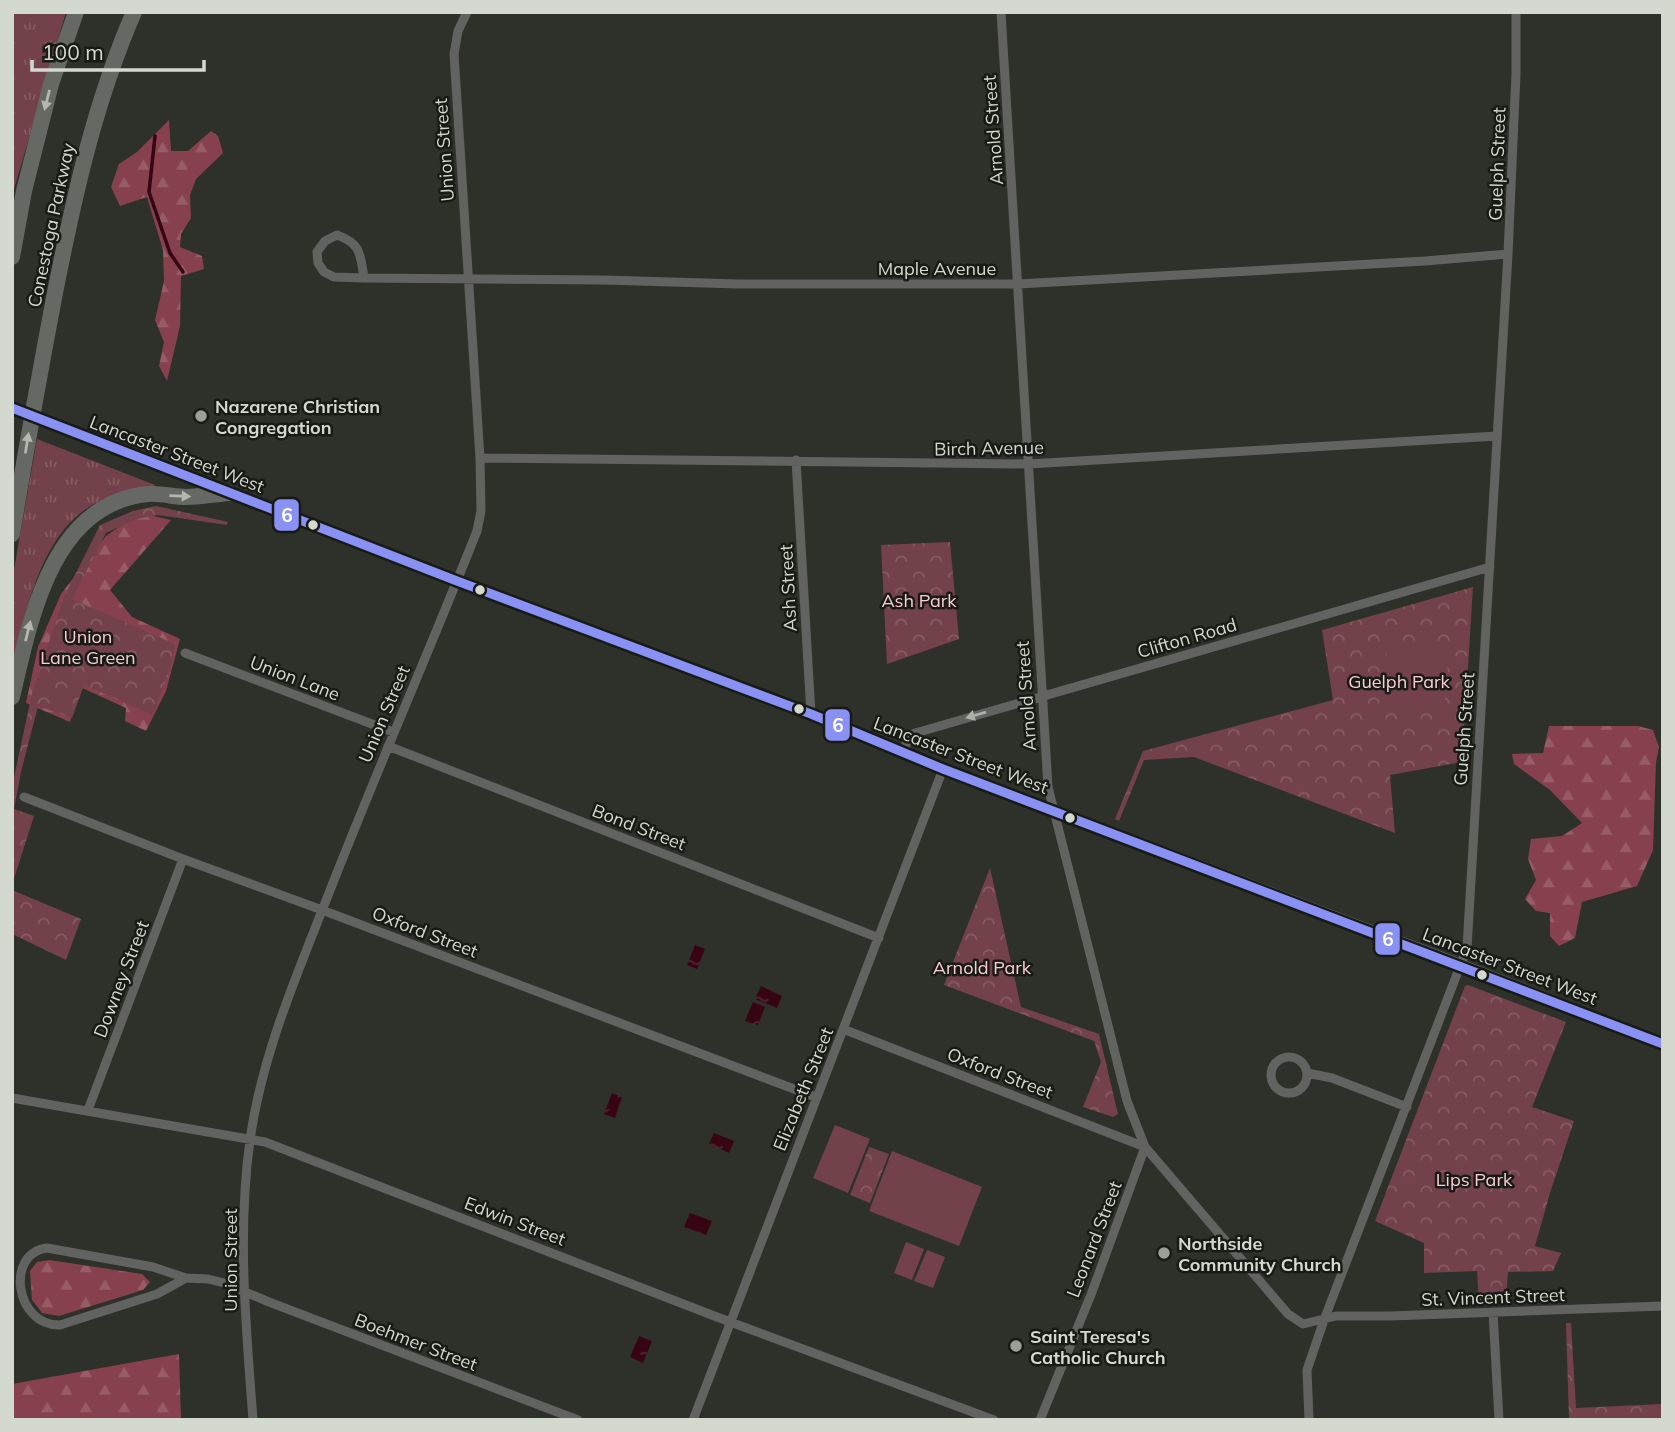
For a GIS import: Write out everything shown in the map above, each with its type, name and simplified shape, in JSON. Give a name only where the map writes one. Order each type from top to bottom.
[{"type":"highway","name":"Conestoga Parkway","points":[[12,257],[24,191],[51,84],[76,12]]},
{"type":"highway","name":"Conestoga Parkway","points":[[12,534],[71,207],[92,128],[117,51],[134,12]]},
{"type":"highway","points":[[12,697],[30,622],[50,568],[75,532],[104,506],[148,494],[187,497],[229,493]]},
{"type":"main road","name":"Lancaster Street West","points":[[12,408],[457,581],[811,714],[943,769],[1663,1044]]},
{"type":"street","name":"Union Street","points":[[253,1420],[243,1235],[251,1139],[275,1032],[393,732],[477,531],[481,511],[480,458],[454,54],[458,31],[467,12]]},
{"type":"street","name":"Arnold Street","points":[[1002,12],[1048,787],[1127,1101],[1145,1147],[1288,1314],[1303,1324],[1324,1320]]},
{"type":"street","name":"Guelph Street","points":[[1309,1420],[1307,1370],[1467,948],[1508,254],[1516,87],[1516,12]]},
{"type":"street","name":"Maple Avenue","points":[[364,278],[359,251],[352,240],[337,235],[325,241],[317,252],[318,263],[324,272],[334,277],[364,278],[738,284],[1018,284],[1508,254]]},
{"type":"street","name":"Birch Avenue","points":[[480,458],[1030,464],[1497,436]]},
{"type":"street","name":"Ash Street","points":[[796,460],[811,714]]},
{"type":"street","name":"Clifton Road","points":[[902,752],[912,734],[1490,567]]},
{"type":"street","name":"Union Lane","points":[[185,653],[393,732]]},
{"type":"street","name":"Bond Street","points":[[388,746],[879,938]]},
{"type":"street","name":"Elizabeth Street","points":[[693,1420],[943,769]]},
{"type":"street","name":"Oxford Street","points":[[24,797],[815,1097]]},
{"type":"street","name":"Downey Street","points":[[88,1110],[183,859]]},
{"type":"street","name":"Oxford Street","points":[[844,1029],[1145,1147]]},
{"type":"street","points":[[1307,1073],[1304,1084],[1290,1093],[1278,1088],[1272,1078],[1277,1062],[1287,1057],[1299,1060],[1307,1073],[1332,1078],[1407,1107]]},
{"type":"street","name":"Edwin Street","points":[[12,1098],[269,1143],[730,1322],[994,1420]]},
{"type":"street","name":"Leonard Street","points":[[1040,1420],[1092,1292],[1145,1147]]},
{"type":"street","name":"Boehmer Street","points":[[186,1278],[157,1294],[60,1325],[51,1325],[43,1324],[27,1310],[21,1275],[29,1255],[37,1249],[47,1248],[153,1267],[186,1278],[208,1279],[578,1420]]},
{"type":"street","name":"St. Vincent Street","points":[[1324,1320],[1336,1316],[1663,1306]]},
{"type":"street","points":[[1493,1312],[1499,1420]]},
{"type":"green space","points":[[12,12],[66,12],[14,189],[12,189]]},
{"type":"green space","points":[[169,120],[171,151],[188,151],[211,131],[218,136],[223,153],[196,179],[190,195],[191,218],[181,234],[180,247],[202,256],[204,269],[181,276],[180,326],[167,381],[159,366],[164,342],[155,320],[164,281],[163,250],[147,197],[120,206],[111,187],[119,164],[137,152]]},
{"type":"green space","points":[[37,439],[155,485],[156,490],[113,497],[89,507],[70,522],[42,566],[24,617],[12,665],[12,581]]},
{"type":"green space","name":"Union Lane Green","points":[[156,506],[228,522],[227,525],[158,515],[136,519],[106,533],[72,599],[175,644],[173,658],[153,715],[84,685],[72,718],[38,706],[14,809],[34,816],[12,885],[12,787],[32,693],[63,599],[100,525],[133,511]]},
{"type":"green space","name":"Union Lane Green","points":[[139,513],[171,520],[110,590],[132,617],[180,639],[166,691],[146,731],[125,721],[126,708],[80,687],[70,722],[26,703],[38,647],[61,594],[106,536]]},
{"type":"green space","name":"Ash Park","points":[[950,542],[959,639],[887,664],[881,545]]},
{"type":"green space","name":"Guelph Park","points":[[1473,587],[1462,762],[1390,775],[1395,833],[1194,757],[1144,760],[1119,821],[1115,819],[1143,751],[1333,700],[1322,630]]},
{"type":"green space","points":[[1387,646],[1449,652],[1444,707],[1382,702]]},
{"type":"green space","points":[[1549,726],[1638,726],[1653,730],[1659,747],[1656,762],[1653,850],[1637,886],[1582,902],[1575,938],[1559,946],[1550,936],[1550,913],[1536,911],[1525,899],[1536,880],[1528,859],[1531,839],[1562,836],[1582,823],[1550,790],[1514,764],[1512,754],[1543,753]]},
{"type":"green space","name":"Arnold Park","points":[[990,868],[1021,1007],[1099,1034],[1118,1114],[1113,1117],[1083,1107],[1101,1062],[1094,1041],[944,985]]},
{"type":"green space","points":[[12,890],[81,919],[66,960],[12,934]]},
{"type":"green space","name":"Lips Park","points":[[1465,986],[1566,1022],[1532,1107],[1574,1121],[1535,1246],[1561,1253],[1553,1271],[1508,1272],[1506,1302],[1479,1303],[1477,1271],[1424,1273],[1424,1243],[1375,1221]]},
{"type":"green space","points":[[835,1125],[870,1139],[848,1193],[813,1178]]},
{"type":"green space","points":[[869,1147],[889,1154],[870,1203],[850,1195]]},
{"type":"green space","points":[[892,1151],[982,1187],[959,1246],[869,1211]]},
{"type":"green space","points":[[906,1242],[924,1249],[912,1280],[894,1273]]},
{"type":"green space","points":[[927,1250],[945,1257],[933,1288],[914,1281]]},
{"type":"green space","points":[[49,1260],[142,1274],[150,1282],[143,1290],[59,1316],[42,1313],[32,1300],[30,1271],[37,1262]]},
{"type":"green space","points":[[1566,1323],[1571,1323],[1576,1408],[1663,1404],[1663,1420],[1569,1420]]},
{"type":"green space","points":[[179,1354],[181,1420],[12,1420],[12,1384]]},
{"type":"water","points":[[695,945],[705,949],[697,969],[687,965]]},
{"type":"water","points":[[761,986],[782,996],[777,1008],[755,999]]},
{"type":"water","points":[[753,1002],[765,1007],[758,1025],[745,1021]]},
{"type":"water","points":[[612,1093],[622,1097],[615,1118],[604,1114]]},
{"type":"water","points":[[714,1133],[734,1141],[729,1153],[709,1144]]},
{"type":"water","points":[[690,1213],[712,1221],[706,1235],[684,1227]]},
{"type":"water","points":[[639,1336],[652,1341],[643,1363],[630,1357]]},
{"type":"waterway","points":[[155,136],[149,192],[170,253],[183,272]]},
{"type":"transit line","name":"6","points":[[12,408],[457,581],[811,714],[943,769],[1663,1044]]},
{"type":"place","name":"Nazarene Christian Congregation","points":[[201,416]]},
{"type":"place","name":"Northside Community Church","points":[[1164,1253]]},
{"type":"place","name":"Saint Teresa's Catholic Church","points":[[1016,1346]]}]
